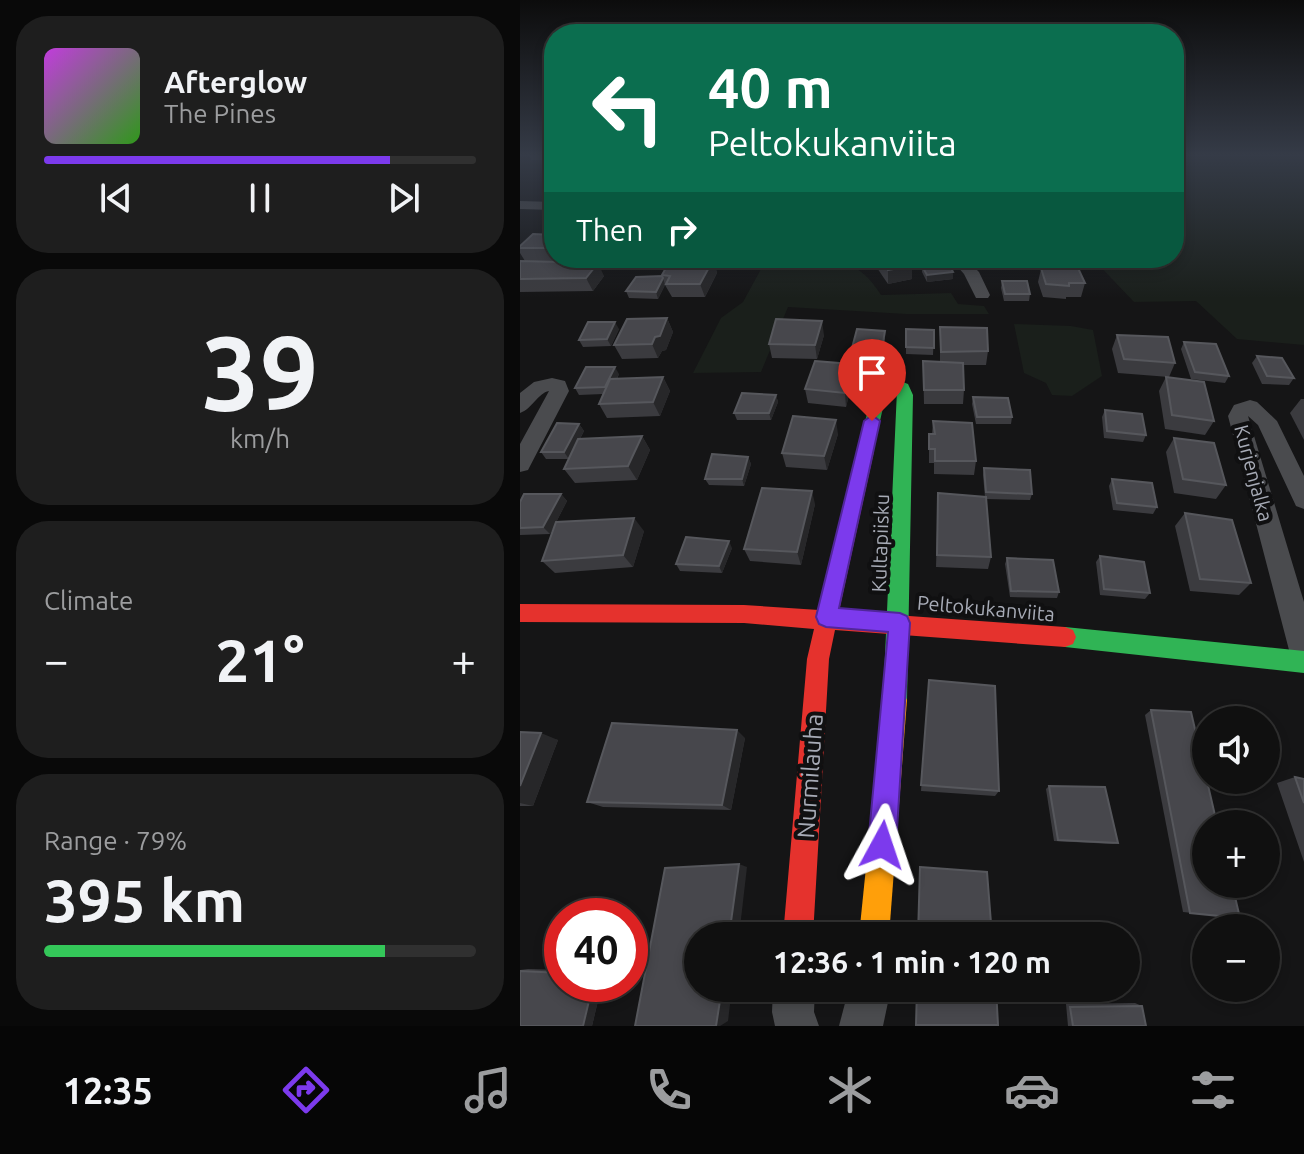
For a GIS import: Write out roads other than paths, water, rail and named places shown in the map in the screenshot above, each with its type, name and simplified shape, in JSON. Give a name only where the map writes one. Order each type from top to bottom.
[{"type":"street","points":[[520,205],[544,206]]},
{"type":"street","points":[[531,216],[544,208]]},
{"type":"street","points":[[967,268],[982,295]]},
{"type":"street","name":"Kultapiisku","points":[[826,617],[879,393],[895,384],[903,387],[906,395],[900,623]]},
{"type":"street","points":[[520,406],[539,385],[558,385],[559,391],[520,464]]},
{"type":"street","name":"Kurjenjalka","points":[[1304,500],[1267,421],[1250,407],[1241,410],[1238,416],[1304,650]]},
{"type":"street","name":"Peltokukanviita","points":[[520,613],[594,610],[826,617],[1203,649],[1304,662]]},
{"type":"street","name":"Nurmilauha","points":[[799,922],[818,659],[826,617]]},
{"type":"street","points":[[875,922],[900,623]]},
{"type":"street","points":[[793,1002],[797,1026]]},
{"type":"street","points":[[861,1026],[867,1002]]}]
